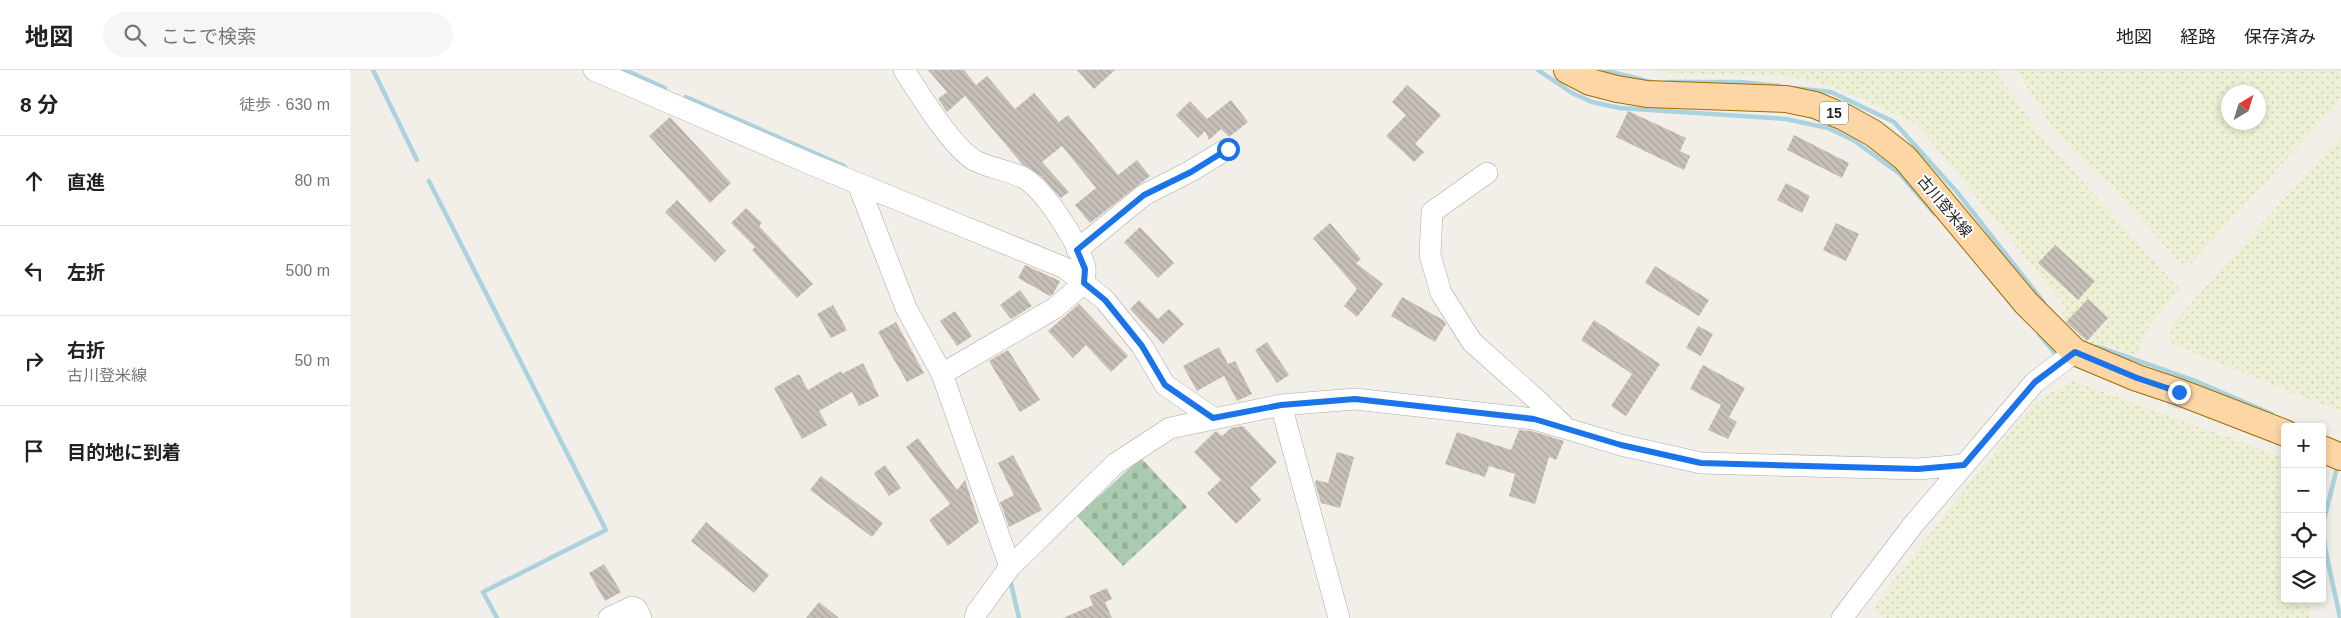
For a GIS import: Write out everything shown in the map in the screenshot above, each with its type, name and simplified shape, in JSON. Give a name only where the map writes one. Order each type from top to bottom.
[{"type":"main road","name":"古川登米線","points":[[1568,70],[1590,82],[1617,89],[1647,94],[1786,99],[1815,105],[1844,117],[1872,133],[1905,158],[2026,303],[2075,352],[2137,378],[2281,431]]},
{"type":"street","points":[[594,70],[858,184],[1065,268],[1105,300],[1136,338],[1165,385],[1213,418]]},
{"type":"street","points":[[904,70],[929,109],[968,155],[974,160],[1026,179],[1044,196],[1066,227],[1085,269],[1084,283],[1055,308],[942,374]]},
{"type":"street","points":[[1077,250],[1144,195],[1191,172],[1228,149]]},
{"type":"street","points":[[1487,173],[1432,212],[1430,255],[1441,293],[1472,342],[1566,428]]},
{"type":"street","points":[[858,184],[906,308],[942,374],[1006,572]]},
{"type":"street","points":[[1842,618],[1913,525],[2035,382],[2075,352]]},
{"type":"street","points":[[975,618],[977,612],[1006,572],[1115,464],[1170,428],[1281,405],[1355,399],[1534,419],[1621,445],[1701,463],[1918,469],[1964,465]]},
{"type":"street","points":[[1281,405],[1338,618]]},
{"type":"street","points":[[609,618],[632,606],[637,609],[641,618]]},
{"type":"green space","points":[[1641,70],[1995,70],[2038,132],[2180,290],[2149,326],[2136,356],[2106,345],[2085,346],[2057,321],[2066,308],[1918,125],[1833,87],[1794,77],[1690,74]]},
{"type":"green space","points":[[2016,70],[2341,70],[2341,99],[2190,265],[2180,263],[2103,177],[2087,165],[2052,127]]},
{"type":"green space","points":[[2341,135],[2341,412],[2174,345],[2169,339],[2170,327]]},
{"type":"green space","points":[[2073,381],[2281,457],[2281,603],[2308,603],[2311,618],[1884,618],[1872,609],[1974,477],[2036,401]]},
{"type":"green space","points":[[1141,458],[1187,507],[1123,566],[1077,516]]},
{"type":"building","points":[[928,70],[964,70],[976,85],[987,76],[1015,109],[1034,93],[1059,122],[1068,115],[1118,175],[1137,160],[1150,176],[1090,223],[1075,205],[1096,188],[1062,146],[1042,162],[1069,192],[1061,198],[1041,176],[1022,164],[965,96],[947,112],[938,99],[947,92]]},
{"type":"building","points":[[1077,70],[1115,70],[1094,89]]},
{"type":"building","points":[[1407,85],[1441,115],[1415,144],[1424,152],[1414,162],[1386,136],[1406,115],[1392,102]]},
{"type":"building","points":[[1231,100],[1248,122],[1229,137],[1221,129],[1209,140],[1205,131],[1198,138],[1176,115],[1190,101],[1207,119]]},
{"type":"building","points":[[1628,111],[1686,138],[1680,151],[1690,156],[1684,170],[1616,137]]},
{"type":"building","points":[[670,117],[731,183],[710,203],[649,136]]},
{"type":"building","points":[[1794,135],[1849,163],[1842,178],[1787,150]]},
{"type":"building","points":[[1786,183],[1810,196],[1802,213],[1777,200]]},
{"type":"building","points":[[677,200],[726,251],[715,262],[665,212]]},
{"type":"building","points":[[746,208],[762,223],[759,226],[813,284],[797,298],[752,250],[755,247],[731,223]]},
{"type":"building","points":[[1330,223],[1361,259],[1356,263],[1383,284],[1357,317],[1344,306],[1357,289],[1313,238]]},
{"type":"building","points":[[1836,223],[1859,234],[1846,261],[1823,250]]},
{"type":"building","points":[[1140,227],[1174,263],[1158,278],[1124,242]]},
{"type":"building","points":[[2055,245],[2095,281],[2078,300],[2038,263]]},
{"type":"building","points":[[1025,265],[1060,281],[1053,294],[1050,296],[1018,278]]},
{"type":"building","points":[[1655,266],[1709,300],[1699,316],[1645,283]]},
{"type":"building","points":[[1020,290],[1032,306],[1011,319],[1000,305]]},
{"type":"building","points":[[1402,297],[1443,320],[1446,324],[1435,342],[1391,316]]},
{"type":"building","points":[[2088,299],[2108,318],[2087,341],[2066,322]]},
{"type":"building","points":[[1139,300],[1158,319],[1169,309],[1184,324],[1163,344],[1130,309]]},
{"type":"building","points":[[1079,304],[1128,356],[1111,372],[1086,345],[1073,358],[1048,331]]},
{"type":"building","points":[[833,305],[847,330],[831,338],[817,314]]},
{"type":"building","points":[[955,311],[972,336],[957,346],[940,321]]},
{"type":"building","points":[[1594,320],[1660,364],[1626,416],[1611,406],[1632,374],[1581,340]]},
{"type":"building","points":[[896,322],[924,373],[907,382],[878,332]]},
{"type":"building","points":[[1698,326],[1713,334],[1701,356],[1686,348]]},
{"type":"building","points":[[1267,342],[1289,375],[1277,383],[1255,350]]},
{"type":"building","points":[[1219,347],[1228,364],[1235,361],[1252,394],[1237,401],[1224,376],[1197,391],[1183,366]]},
{"type":"building","points":[[1008,350],[1040,400],[1020,412],[989,361]]},
{"type":"building","points":[[863,363],[879,396],[859,406],[852,392],[819,411],[827,425],[802,439],[774,388],[799,374],[808,390],[841,371],[842,374]]},
{"type":"building","points":[[1703,365],[1745,388],[1729,417],[1737,422],[1728,439],[1708,430],[1721,405],[1690,389]]},
{"type":"building","points":[[1243,426],[1277,462],[1250,488],[1261,500],[1236,524],[1207,493],[1221,480],[1194,452],[1216,431],[1222,436],[1231,428]]},
{"type":"building","points":[[1519,430],[1532,431],[1564,441],[1556,460],[1549,457],[1535,504],[1509,496],[1515,474],[1489,466],[1485,477],[1445,464],[1457,432],[1511,450]]},
{"type":"building","points":[[918,438],[957,490],[965,480],[979,522],[948,546],[929,520],[950,504],[906,447]]},
{"type":"building","points":[[1337,452],[1354,457],[1340,508],[1321,503],[1315,483],[1316,480],[1328,483]]},
{"type":"building","points":[[1013,455],[1042,510],[1009,527],[1000,502],[1014,495],[998,463]]},
{"type":"building","points":[[885,465],[901,488],[889,496],[874,473]]},
{"type":"building","points":[[821,476],[883,523],[872,537],[810,490]]},
{"type":"building","points":[[706,522],[769,575],[754,593],[691,541]]},
{"type":"building","points":[[604,564],[621,592],[605,601],[589,573]]},
{"type":"building","points":[[1107,588],[1112,599],[1105,602],[1112,618],[1063,618],[1093,605],[1089,596]]},
{"type":"building","points":[[819,602],[839,618],[806,618]]},
{"type":"waterway","points":[[373,70],[417,160]]},
{"type":"waterway","points":[[625,70],[665,88]]},
{"type":"waterway","points":[[1538,70],[1572,93],[1592,102],[1620,108],[1786,119],[1828,128],[1853,140],[1900,174],[1934,213]]},
{"type":"waterway","points":[[1604,70],[1651,82]]},
{"type":"waterway","points":[[1667,82],[1740,82],[1779,86]]},
{"type":"waterway","points":[[1794,88],[1831,92],[1894,122],[1957,192],[2044,303]]},
{"type":"waterway","points":[[686,97],[844,166],[846,169]]},
{"type":"waterway","points":[[429,181],[606,530],[483,592],[497,618]]},
{"type":"waterway","points":[[2039,334],[2054,352],[2059,350]]},
{"type":"waterway","points":[[2095,347],[2193,380],[2272,414]]},
{"type":"waterway","points":[[2338,464],[2323,524],[2325,548],[2340,618]]},
{"type":"waterway","points":[[1010,579],[1019,618]]},
{"type":"route","points":[[1228,149],[1191,172],[1144,195],[1077,250],[1085,269],[1084,283],[1105,300],[1142,346],[1165,385],[1213,418],[1281,405],[1355,399],[1534,419],[1621,445],[1701,463],[1918,469],[1964,465],[2035,382],[2075,352],[2137,378],[2179,392]]}]
